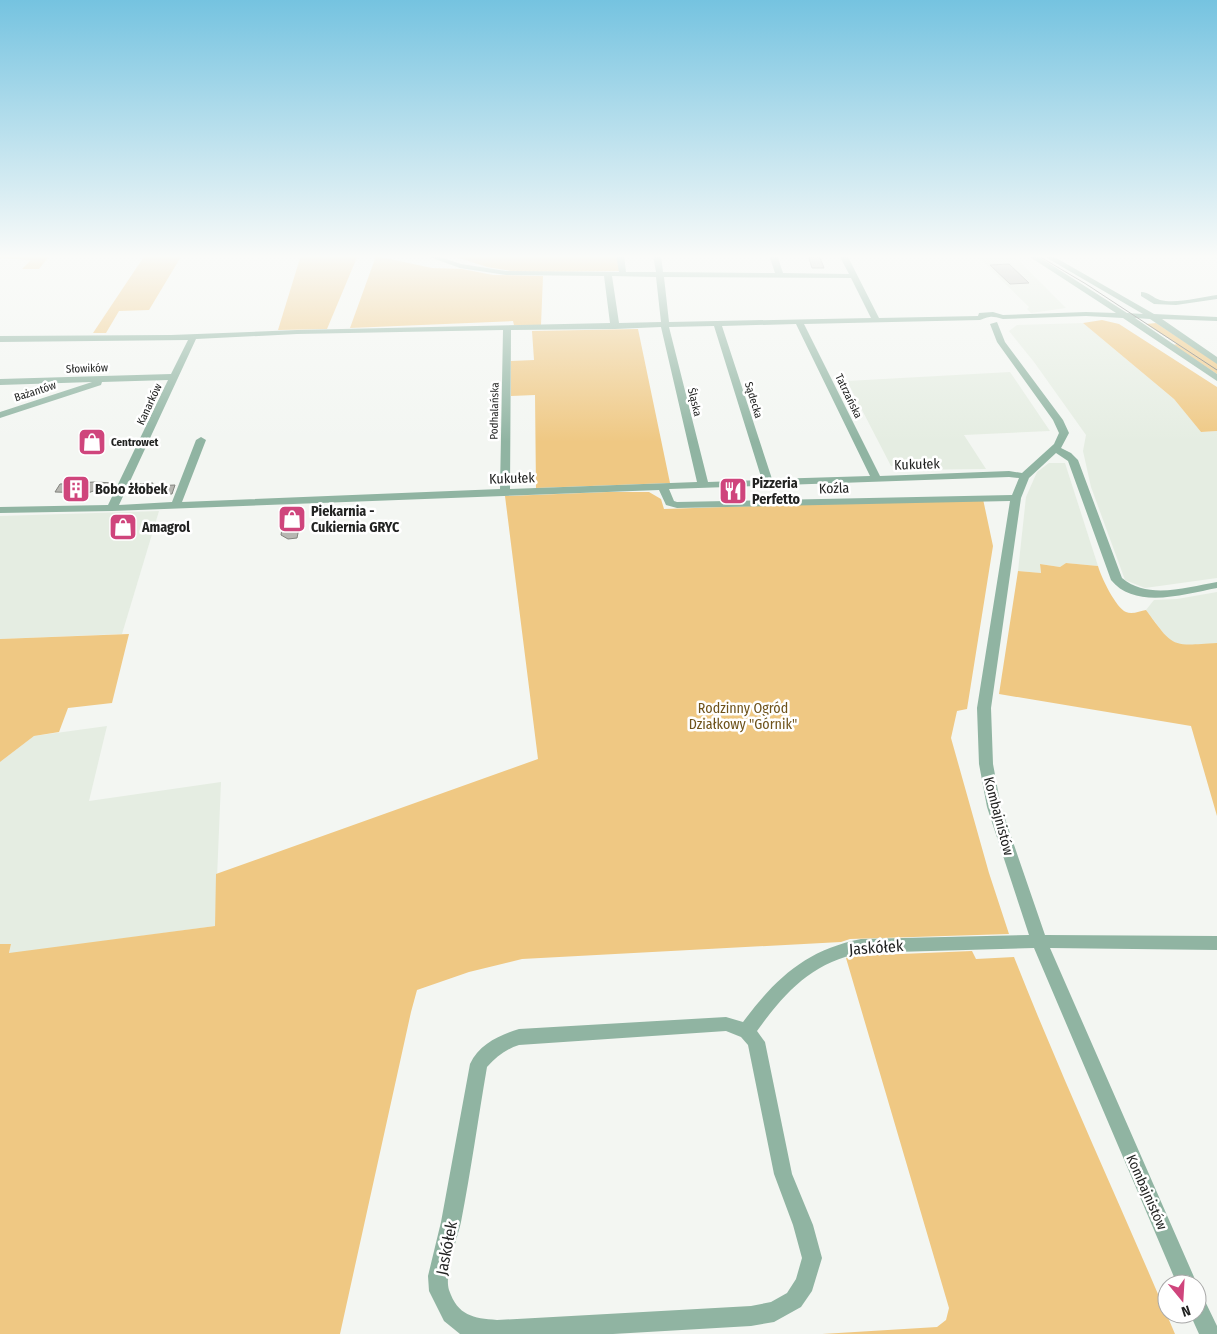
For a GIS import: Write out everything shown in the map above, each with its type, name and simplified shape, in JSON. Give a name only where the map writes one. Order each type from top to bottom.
[{"type":"street","points":[[614,317],[615,327]]},
{"type":"street","name":"Śląska","points":[[664,317],[703,484]]},
{"type":"street","points":[[875,317],[877,321]]},
{"type":"street","points":[[0,339],[193,337],[297,332],[718,325],[980,318],[984,322],[994,324],[1005,322],[1006,320],[1003,317]]},
{"type":"street","points":[[1128,317],[1217,378]]},
{"type":"street","points":[[1154,317],[1217,361]]},
{"type":"street","points":[[1178,333],[1174,323],[1189,317]]},
{"type":"street","points":[[1193,317],[1217,319]]},
{"type":"street","name":"Tatrzańska","points":[[799,323],[878,479]]},
{"type":"street","points":[[994,324],[1001,342],[1062,426],[1064,436],[1055,449],[1068,455],[1072,460],[1117,580],[1125,589],[1144,594],[1217,585]]},
{"type":"street","name":"Sądecka","points":[[718,325],[768,482]]},
{"type":"street","name":"Podhalańska","points":[[504,493],[507,329]]},
{"type":"street","name":"Kanarków","points":[[112,508],[193,337]]},
{"type":"street","name":"Słowików","points":[[0,382],[174,376]]},
{"type":"street","name":"Bażantów","points":[[0,414],[96,383],[104,378]]},
{"type":"street","points":[[176,506],[201,440]]},
{"type":"street","name":"Kombajnistów","points":[[1055,449],[1034,465],[1025,476],[1016,498],[984,708],[986,754],[994,807],[1039,941],[1183,1274]]},
{"type":"street","name":"Kukułek","points":[[0,510],[176,506],[703,484],[1009,474],[1025,476]]},
{"type":"street","name":"Koźla","points":[[663,486],[670,503],[677,506],[1016,498]]},
{"type":"street","name":"Jaskółek","points":[[746,1031],[778,990],[798,972],[820,959],[843,949],[861,946],[1039,941],[1217,943]]},
{"type":"street","name":"Jaskółek","points":[[726,1024],[746,1031],[756,1042],[784,1174],[803,1225],[812,1258],[805,1284],[794,1300],[774,1312],[751,1316],[497,1330],[469,1328],[451,1314],[439,1291],[438,1276],[451,1222],[479,1064],[490,1051],[502,1042],[519,1037],[726,1024]]},
{"type":"shaded area","points":[[1083,323],[1174,399],[1201,432],[1217,431],[1217,578],[1145,588],[1125,580],[1091,487],[1083,451],[1086,435],[1034,362],[1009,331],[1017,325]]},
{"type":"shaded area","points":[[1010,372],[1050,431],[964,435],[986,469],[895,470],[891,466],[847,381]]},
{"type":"shaded area","points":[[1049,463],[1065,463],[1098,566],[1066,563],[1060,567],[1040,564],[1041,573],[1018,571],[1026,497],[1037,472]]},
{"type":"shaded area","points":[[159,511],[122,634],[0,639],[0,516]]},
{"type":"shaded area","points":[[1217,592],[1217,786],[1167,638],[1146,610],[1154,600],[1177,599]]},
{"type":"shaded area","points":[[107,726],[89,801],[221,782],[215,926],[9,954],[11,944],[0,944],[0,762],[34,736]]},
{"type":"green space","points":[[103,317],[115,317],[106,333],[93,333]]},
{"type":"green space","points":[[282,317],[332,317],[327,329],[278,330]]},
{"type":"green space","points":[[354,317],[541,317],[541,325],[514,325],[513,321],[350,328]]},
{"type":"green space","points":[[1102,320],[1119,324],[1217,387],[1217,431],[1201,432],[1174,399],[1083,323]]},
{"type":"green space","points":[[1156,323],[1217,363],[1217,374],[1173,345],[1177,344],[1146,324]]},
{"type":"green space","points":[[638,329],[670,483],[536,488],[535,395],[511,396],[511,361],[534,360],[532,331]]},
{"type":"green space","name":"Rodzinny Ogród Działkowy \"Górnik\"","points":[[649,492],[661,499],[664,509],[983,499],[993,546],[967,709],[957,711],[951,738],[989,873],[1009,934],[850,939],[841,942],[522,959],[469,972],[417,990],[340,1334],[0,1334],[0,944],[11,944],[9,953],[215,926],[216,874],[538,759],[505,496]]},
{"type":"green space","points":[[1066,563],[1098,566],[1109,592],[1122,609],[1131,613],[1146,610],[1162,632],[1174,642],[1181,644],[1217,643],[1217,816],[1191,726],[999,694],[1018,571],[1041,573],[1040,564],[1060,567]]},
{"type":"green space","points":[[129,634],[112,703],[68,708],[59,732],[34,736],[0,762],[0,639]]},
{"type":"green space","points":[[972,951],[976,959],[1014,957],[1157,1292],[1157,1324],[1171,1324],[1175,1334],[822,1334],[937,1327],[946,1320],[949,1308],[846,958],[854,956]]},
{"type":"building","name":"Bobo żłobek","points":[[115,483],[88,493],[55,492],[60,484]]},
{"type":"building","points":[[153,483],[152,486],[175,485],[172,494],[134,495],[139,484]]},
{"type":"building","name":"Piekarnia - Cukiernia GRYC","points":[[303,508],[297,538],[288,539],[281,535],[285,509]]},
{"type":"tram line","points":[[1137,317],[1217,370]]},
{"type":"place","name":"Centrowet","points":[[92,442]]},
{"type":"place","name":"Bobo żłobek","points":[[76,489]]},
{"type":"place","name":"Pizzeria Perfetto","points":[[733,491]]},
{"type":"place","name":"Piekarnia - Cukiernia GRYC","points":[[292,519]]},
{"type":"place","name":"Amagrol","points":[[123,527]]}]
